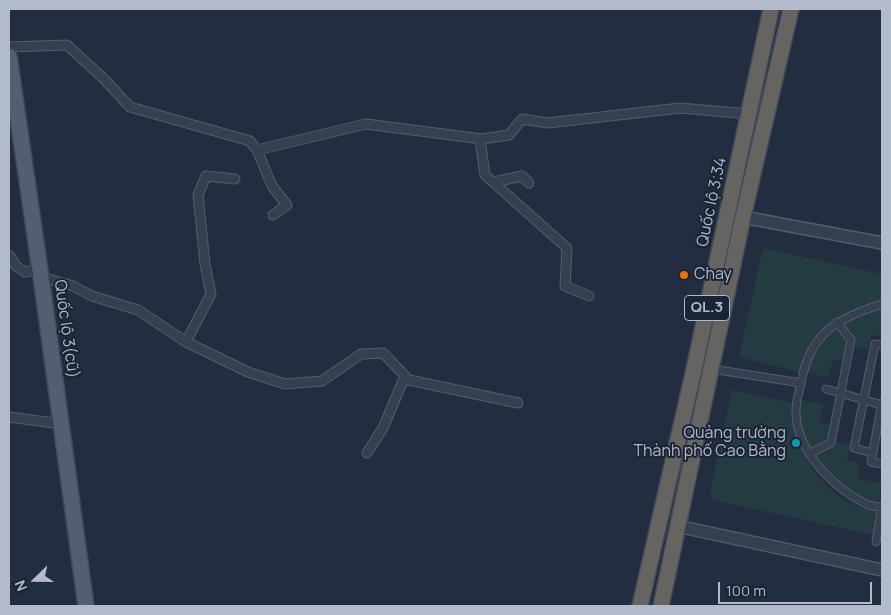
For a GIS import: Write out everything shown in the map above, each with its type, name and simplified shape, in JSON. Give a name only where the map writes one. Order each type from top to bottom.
[{"type":"highway","name":"Quốc lộ 3;34","points":[[640,606],[728,214],[771,9]]},
{"type":"highway","name":"Quốc lộ 3;34","points":[[660,606],[743,217],[791,9]]},
{"type":"highway","points":[[728,214],[743,217]]},
{"type":"highway","points":[[660,523],[677,526]]},
{"type":"main road","name":"Quốc lộ 3(cũ)","points":[[9,56],[41,273],[86,606]]},
{"type":"street","points":[[9,47],[67,45],[130,107],[250,141],[257,150],[272,186],[287,205],[273,215]]},
{"type":"street","points":[[257,150],[366,124],[480,139],[508,135],[522,118],[548,123],[680,108],[749,114]]},
{"type":"street","points":[[480,139],[485,174],[567,248],[565,286],[589,296]]},
{"type":"street","points":[[186,342],[211,294],[205,264],[198,195],[206,176],[235,179]]},
{"type":"street","points":[[494,182],[522,176],[529,183]]},
{"type":"street","points":[[743,217],[882,243]]},
{"type":"street","points":[[9,255],[16,266],[24,272],[41,273],[92,296],[138,310],[186,342],[248,372],[285,384],[322,381],[361,354],[383,353],[409,380],[518,403]]},
{"type":"street","points":[[876,542],[882,508],[865,504],[835,483],[810,454],[799,432],[796,410],[804,365],[814,346],[831,326],[837,322],[857,312],[882,304]]},
{"type":"street","points":[[810,454],[831,443],[851,340],[837,322]]},
{"type":"street","points":[[872,453],[854,448],[875,344],[882,345]]},
{"type":"street","points":[[712,369],[801,383]]},
{"type":"street","points":[[367,453],[383,428],[405,376]]},
{"type":"street","points":[[826,389],[882,405],[871,462],[882,464]]},
{"type":"street","points":[[9,418],[62,424]]},
{"type":"street","points":[[677,526],[882,570]]},
{"type":"green space","points":[[767,249],[882,274],[882,304],[837,320],[812,347],[800,372],[739,357],[760,261],[763,251]]},
{"type":"green space","points":[[882,307],[882,337],[872,335],[868,350],[855,346],[851,361],[833,360],[828,377],[806,373],[810,362],[830,334],[844,322]]},
{"type":"green space","points":[[732,390],[793,403],[795,430],[802,452],[808,463],[823,482],[841,497],[877,512],[873,535],[713,500],[710,497]]},
{"type":"green space","points":[[801,400],[823,404],[820,422],[839,427],[835,442],[850,444],[847,460],[859,463],[858,479],[881,483],[879,505],[847,489],[820,465],[801,432]]},
{"type":"place","name":"Chay","points":[[684,275]]},
{"type":"place","name":"Quảng trường Thành phố Cao Bằng","points":[[796,443]]}]
